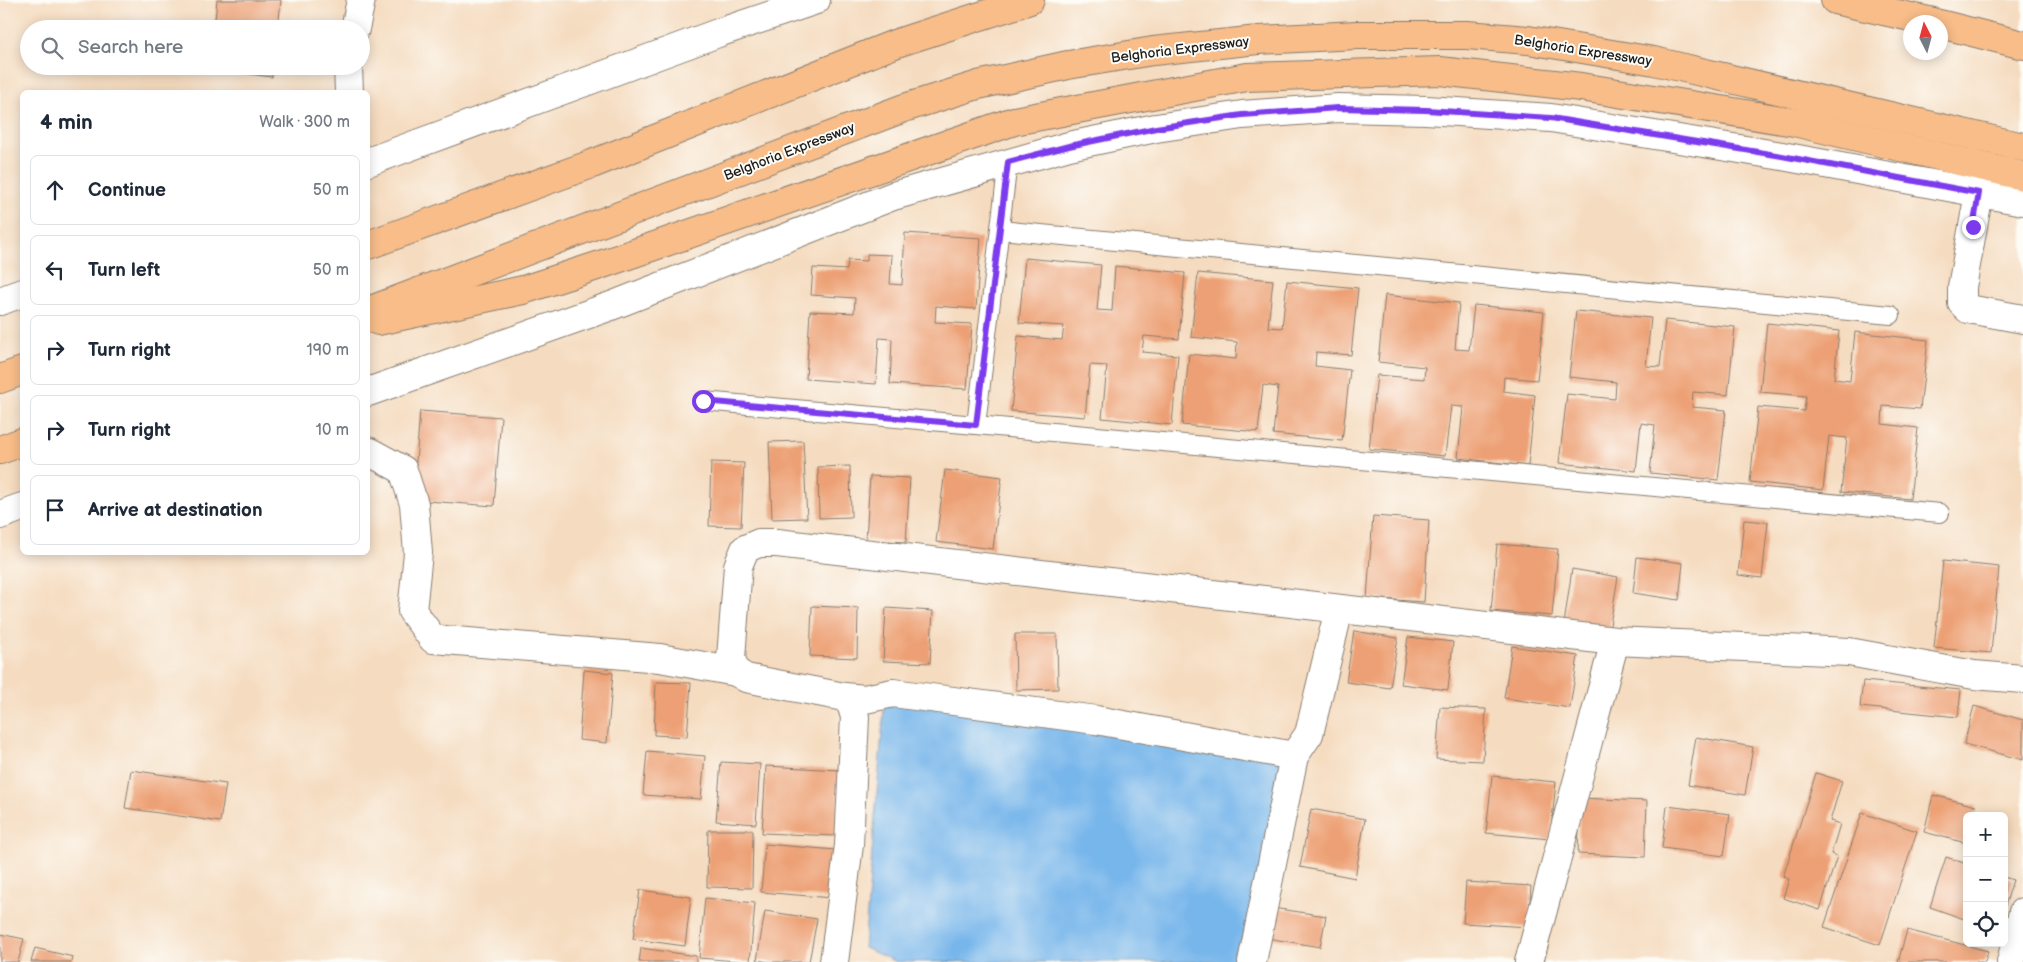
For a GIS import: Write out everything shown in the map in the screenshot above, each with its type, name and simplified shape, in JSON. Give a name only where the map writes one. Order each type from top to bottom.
[{"type":"highway","points":[[370,244],[592,164],[897,42],[1030,0]]},
{"type":"highway","points":[[1835,0],[1903,15]]},
{"type":"highway","points":[[1948,26],[2023,45]]},
{"type":"highway","name":"Belghoria Expressway","points":[[370,310],[904,108],[996,80],[1068,65],[1153,51],[1258,40],[1357,35],[1467,35],[1528,40],[1654,61],[2023,147]]},
{"type":"highway","points":[[370,323],[523,290],[1014,122],[1247,77],[1440,71],[1581,87],[1794,122],[2023,176]]},
{"type":"highway","points":[[0,379],[20,371]]},
{"type":"highway","points":[[0,450],[20,443]]},
{"type":"street","points":[[357,20],[361,0]]},
{"type":"street","points":[[370,161],[718,33],[816,0]]},
{"type":"street","points":[[348,75],[349,90]]},
{"type":"street","points":[[370,391],[611,306],[893,196],[1069,146],[1137,132],[1242,115],[1338,108],[1426,110],[1551,118],[1782,156],[2023,201]]},
{"type":"street","points":[[1979,193],[1962,287],[1962,303],[1968,309],[2023,319]]},
{"type":"street","points":[[0,301],[20,294]]},
{"type":"street","points":[[370,453],[403,470],[414,504],[417,544],[412,611],[433,639],[660,658],[736,672],[746,678],[844,696],[865,699],[893,693],[903,694],[1096,720],[1294,756]]},
{"type":"street","points":[[0,515],[20,508]]},
{"type":"street","points":[[736,672],[731,658],[738,566],[746,550],[759,543],[777,543],[1616,641],[1849,652],[1974,675],[2023,679]]},
{"type":"street","points":[[1252,962],[1294,756],[1309,734],[1339,610]]},
{"type":"street","points":[[1528,962],[1616,641]]},
{"type":"street","points":[[834,962],[849,845],[855,716],[851,704],[844,696]]},
{"type":"street","points":[[2011,962],[2023,912]]},
{"type":"lane","points":[[976,425],[1008,162]]},
{"type":"lane","points":[[1000,230],[1891,315]]},
{"type":"lane","points":[[703,401],[1940,513]]},
{"type":"water","points":[[885,697],[1287,750],[1242,962],[897,962],[864,948]]},
{"type":"building","points":[[217,0],[281,0],[279,20],[215,20]]},
{"type":"building","points":[[256,75],[272,75],[272,77]]},
{"type":"building","points":[[905,233],[981,238],[976,309],[936,306],[935,322],[972,324],[967,389],[890,384],[892,339],[879,338],[876,384],[806,379],[810,311],[854,313],[855,298],[811,295],[813,268],[847,270],[848,260],[867,261],[867,254],[892,255],[890,284],[902,285]]},
{"type":"building","points":[[1025,258],[1101,265],[1097,310],[1112,311],[1115,266],[1185,273],[1179,339],[1144,336],[1142,352],[1178,355],[1172,425],[1102,418],[1107,366],[1090,365],[1085,417],[1011,411],[1018,336],[1062,340],[1064,326],[1019,323]]},
{"type":"building","points":[[1198,273],[1273,280],[1268,327],[1282,328],[1287,281],[1358,288],[1351,355],[1316,352],[1315,366],[1350,370],[1342,441],[1273,434],[1278,387],[1263,385],[1258,432],[1182,425],[1189,354],[1236,359],[1237,342],[1191,337]]},
{"type":"building","points":[[1385,295],[1459,303],[1455,349],[1469,350],[1474,305],[1544,312],[1537,380],[1504,377],[1503,391],[1535,395],[1528,466],[1458,458],[1463,407],[1451,406],[1445,456],[1369,449],[1377,375],[1424,379],[1425,367],[1378,362]]},
{"type":"building","points":[[1576,311],[1651,318],[1646,366],[1660,367],[1665,320],[1735,327],[1728,395],[1693,392],[1692,407],[1726,410],[1718,480],[1650,473],[1655,425],[1641,423],[1636,471],[1559,463],[1567,394],[1615,399],[1616,382],[1569,377]]},
{"type":"building","points":[[1767,323],[1839,331],[1834,379],[1850,381],[1855,332],[1928,340],[1920,409],[1883,406],[1882,424],[1918,428],[1910,499],[1841,492],[1847,438],[1829,436],[1823,490],[1750,482],[1758,407],[1804,411],[1806,396],[1760,392]]},
{"type":"building","points":[[420,411],[501,417],[494,506],[413,500]]},
{"type":"building","points":[[803,441],[807,518],[772,519],[769,442]]},
{"type":"building","points":[[711,462],[744,463],[741,527],[709,526]]},
{"type":"building","points":[[850,466],[851,517],[819,518],[818,467]]},
{"type":"building","points":[[945,470],[1002,477],[993,549],[936,542]]},
{"type":"building","points":[[870,476],[910,478],[906,542],[866,540]]},
{"type":"building","points":[[1373,516],[1429,520],[1424,602],[1367,598]]},
{"type":"building","points":[[1744,520],[1768,522],[1762,578],[1738,575]]},
{"type":"building","points":[[1497,544],[1558,549],[1552,616],[1491,611]]},
{"type":"building","points":[[1637,557],[1683,563],[1679,600],[1633,593]]},
{"type":"building","points":[[1943,561],[1999,567],[1991,653],[1934,648]]},
{"type":"building","points":[[1572,569],[1618,577],[1609,631],[1564,624]]},
{"type":"building","points":[[812,606],[858,608],[857,658],[810,656]]},
{"type":"building","points":[[886,608],[933,611],[930,663],[883,661]]},
{"type":"building","points":[[1354,631],[1398,638],[1390,688],[1346,682]]},
{"type":"building","points":[[1015,634],[1057,634],[1058,689],[1016,690]]},
{"type":"building","points":[[1408,637],[1453,642],[1448,690],[1401,684]]},
{"type":"building","points":[[1512,646],[1578,656],[1570,708],[1504,698]]},
{"type":"building","points":[[584,670],[613,673],[607,743],[579,740]]},
{"type":"building","points":[[1863,681],[1961,690],[1958,717],[1860,707]]},
{"type":"building","points":[[656,682],[691,683],[687,737],[654,735]]},
{"type":"building","points":[[1974,706],[2023,720],[2023,760],[1964,744]]},
{"type":"building","points":[[1440,707],[1486,709],[1483,761],[1436,759]]},
{"type":"building","points":[[1696,737],[1753,747],[1745,795],[1688,785]]},
{"type":"building","points":[[647,751],[705,756],[701,799],[643,795]]},
{"type":"building","points":[[721,762],[760,764],[756,824],[716,821]]},
{"type":"building","points":[[766,766],[840,770],[836,836],[762,833]]},
{"type":"building","points":[[131,770],[226,784],[220,822],[125,808]]},
{"type":"building","points":[[1816,773],[1842,781],[1830,821],[1840,824],[1831,854],[1837,856],[1820,910],[1783,898],[1789,879],[1783,877]]},
{"type":"building","points":[[1492,776],[1556,782],[1550,839],[1486,833]]},
{"type":"building","points":[[1933,795],[1976,806],[1974,812],[1963,812],[1963,842],[1924,832]]},
{"type":"building","points":[[1580,798],[1647,801],[1645,857],[1578,854]]},
{"type":"building","points":[[1667,806],[1730,814],[1724,856],[1662,848]]},
{"type":"building","points":[[1311,809],[1365,819],[1355,878],[1300,867]]},
{"type":"building","points":[[1862,813],[1917,831],[1880,945],[1824,927]]},
{"type":"building","points":[[708,830],[753,830],[752,888],[707,887]]},
{"type":"building","points":[[765,844],[836,850],[832,898],[761,892]]},
{"type":"building","points":[[1946,857],[1963,863],[1963,919],[1930,907]]},
{"type":"building","points":[[2008,878],[2013,880],[2008,896]]},
{"type":"building","points":[[1466,882],[1531,886],[1528,927],[1463,923]]},
{"type":"building","points":[[640,890],[691,897],[685,946],[633,939]]},
{"type":"building","points":[[705,898],[755,903],[750,962],[699,958]]},
{"type":"building","points":[[1266,907],[1326,916],[1320,947],[1261,937]]},
{"type":"building","points":[[765,911],[817,919],[809,962],[769,962],[757,960]]},
{"type":"building","points":[[1907,930],[1963,945],[1963,947],[1973,947],[1988,951],[1985,962],[1898,962]]},
{"type":"building","points":[[0,934],[24,939],[18,962],[0,962]]},
{"type":"building","points":[[35,948],[73,957],[72,962],[31,962]]},
{"type":"building","points":[[641,948],[696,956],[696,962],[639,962]]},
{"type":"route","points":[[703,401],[976,425],[1008,162],[1069,146],[1156,128],[1242,115],[1338,108],[1426,110],[1551,118],[1782,156],[1944,188],[1979,193],[1973,227]]}]
